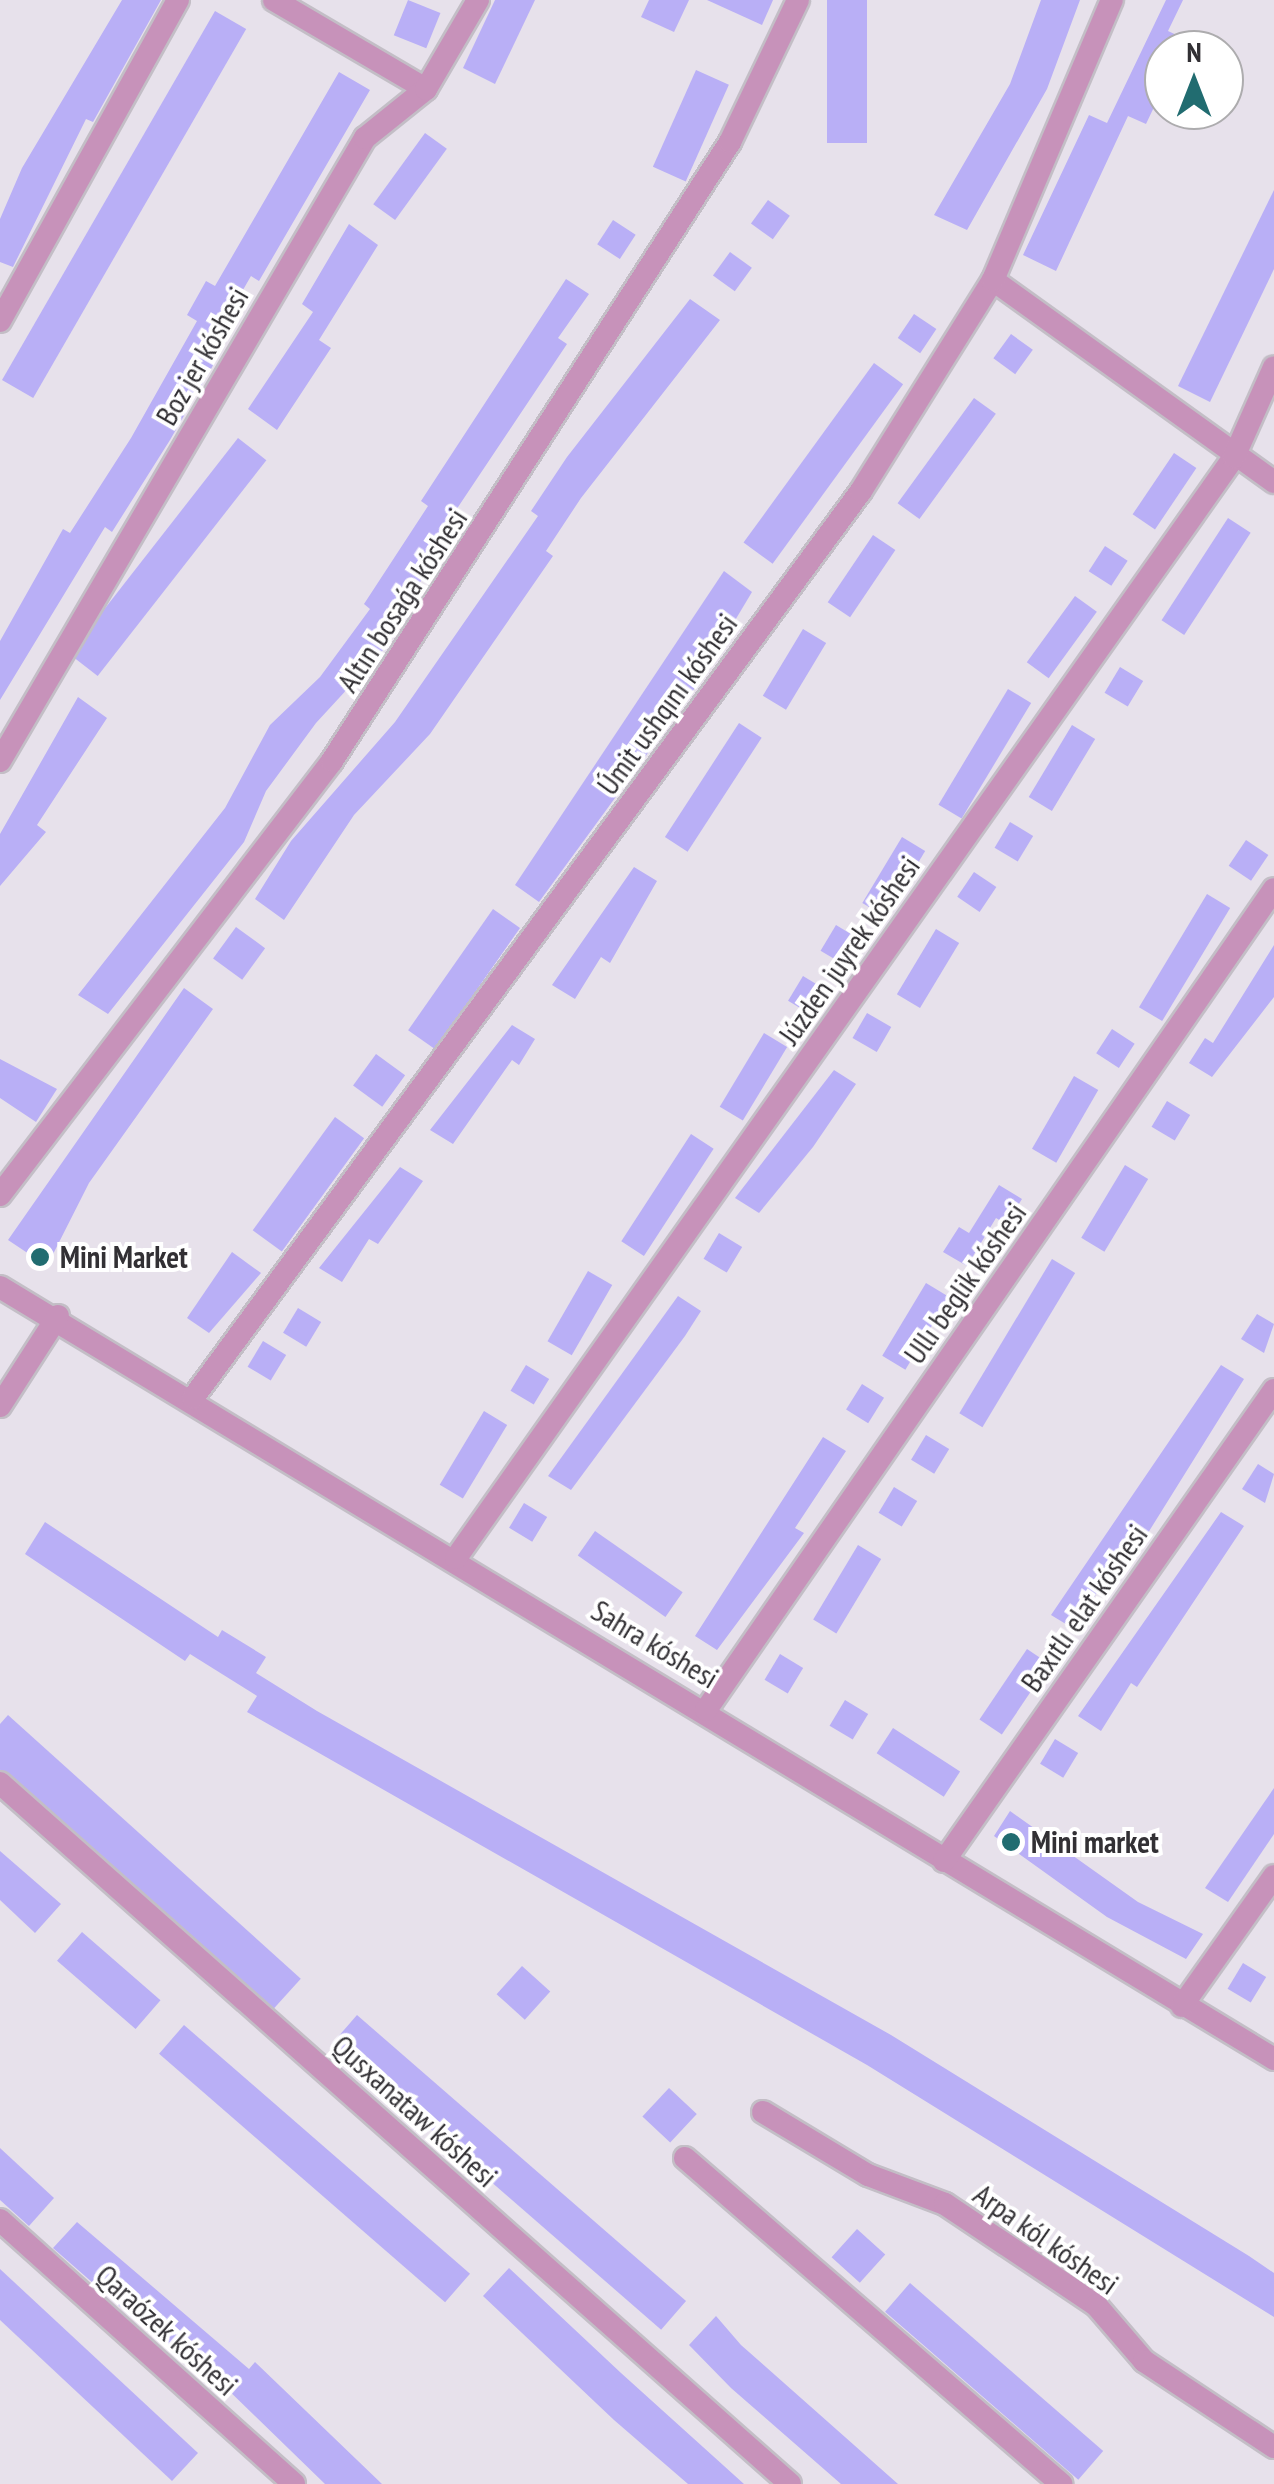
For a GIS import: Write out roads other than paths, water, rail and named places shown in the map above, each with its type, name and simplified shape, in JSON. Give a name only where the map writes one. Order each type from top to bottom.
[{"type":"street","points":[[0,322],[178,0]]},
{"type":"street","points":[[274,0],[426,88]]},
{"type":"street","name":"Boz jer kóshesi","points":[[0,761],[365,138],[426,88],[478,0]]},
{"type":"street","name":"Altın bosaǵa kóshesi","points":[[0,1195],[332,761],[730,142],[798,0]]},
{"type":"street","name":"Úmit ushqını kóshesi","points":[[193,1398],[861,491],[993,280],[1112,0]]},
{"type":"street","points":[[993,280],[1234,457],[1274,482]]},
{"type":"street","name":"Júzden juyrek kóshesi","points":[[456,1558],[1234,457],[1274,367]]},
{"type":"street","name":"Ullı beglik kóshesi","points":[[706,1710],[1274,889]]},
{"type":"street","name":"Sahra kóshesi","points":[[0,1287],[58,1316],[1274,2060]]},
{"type":"street","points":[[0,1406],[58,1316]]},
{"type":"street","name":"Baxıtlı elat kóshesi","points":[[944,1861],[1274,1390]]},
{"type":"street","name":"Qusxanataw kóshesi","points":[[0,1784],[790,2484]]},
{"type":"street","points":[[1182,2006],[1274,1876]]},
{"type":"street","name":"Arpa kól kóshesi","points":[[763,2112],[868,2175],[945,2204],[1096,2305],[1144,2361],[1274,2447]]},
{"type":"street","points":[[685,2158],[1061,2484]]},
{"type":"street","name":"Qaraózek kóshesi","points":[[0,2220],[294,2484]]},
{"type":"place","name":"Mini Market","points":[[40,1257]]},
{"type":"place","name":"Mini market","points":[[1011,1842]]}]
